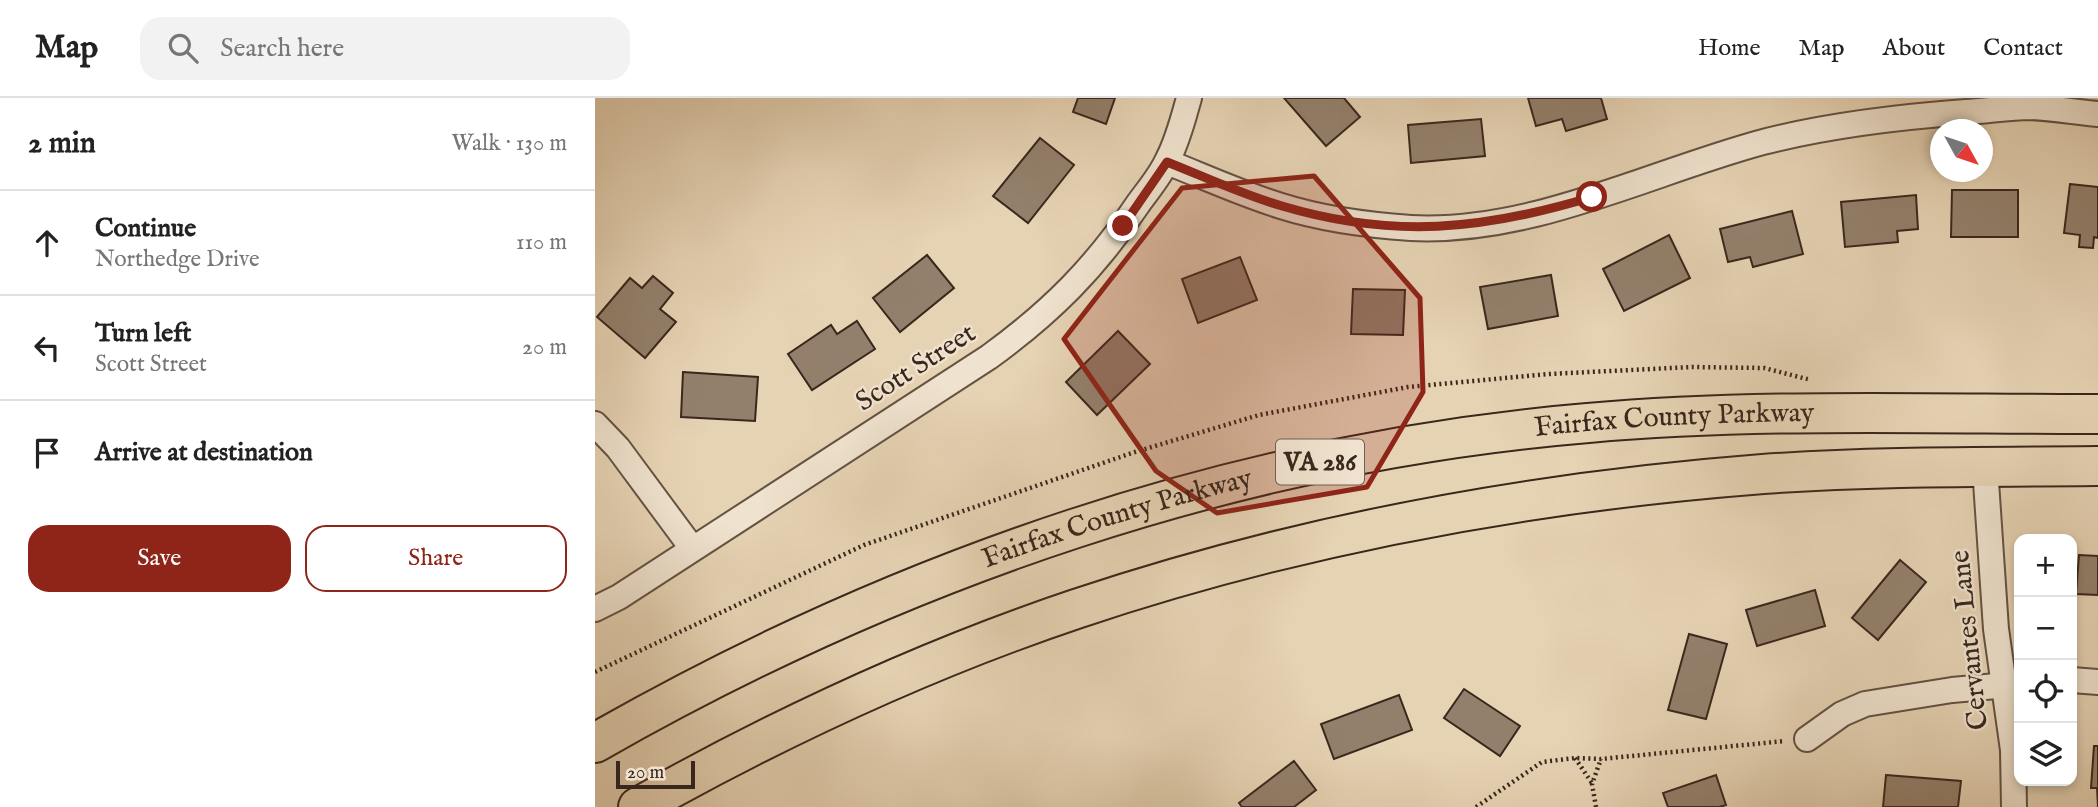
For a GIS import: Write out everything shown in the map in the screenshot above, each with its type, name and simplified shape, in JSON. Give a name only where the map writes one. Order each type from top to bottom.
[{"type":"highway","name":"Fairfax County Parkway","points":[[595,743],[782,645],[958,571],[1064,532],[1169,499],[1268,473],[1378,450],[1479,434],[1588,423],[1705,415],[2098,414]]},
{"type":"highway","name":"Fairfax County Parkway","points":[[638,807],[829,709],[998,638],[1153,585],[1311,542],[1519,502],[1761,474],[1851,469],[2098,466]]},
{"type":"highway","points":[[652,807],[690,778]]},
{"type":"street","name":"Scott Street","points":[[595,609],[619,597],[989,357],[1027,329],[1062,298],[1097,260],[1167,162],[1181,129],[1189,98]]},
{"type":"street","points":[[1167,162],[1282,206],[1341,220],[1411,228],[1444,227],[1537,213],[1686,165],[1807,132],[1908,116],[2029,103],[2098,114]]},
{"type":"street","points":[[595,424],[618,448],[692,548]]},
{"type":"street","name":"Cervantes Lane","points":[[1985,467],[1996,629],[2011,685],[2014,807]]},
{"type":"street","points":[[2077,680],[2098,682]]},
{"type":"street","points":[[1807,739],[1842,714],[1865,704],[2011,685]]},
{"type":"path","points":[[1476,807],[1542,762],[1575,758],[1601,759],[1807,739]]},
{"type":"path","points":[[1575,758],[1592,784],[1597,807]]},
{"type":"path","points":[[1592,784],[1601,759]]},
{"type":"highlighted area","points":[[1314,176],[1420,298],[1423,392],[1367,487],[1217,513],[1156,471],[1064,339],[1182,188]]},
{"type":"building","points":[[1078,98],[1115,98],[1106,124],[1073,112]]},
{"type":"building","points":[[1284,98],[1344,98],[1360,117],[1326,146]]},
{"type":"building","points":[[1528,98],[1601,98],[1607,119],[1566,131],[1562,119],[1536,126]]},
{"type":"building","points":[[1481,119],[1485,156],[1411,163],[1408,125]]},
{"type":"building","points":[[1040,138],[1074,165],[1028,223],[993,196]]},
{"type":"building","points":[[2070,184],[2098,187],[2098,238],[2094,237],[2093,248],[2079,247],[2080,235],[2064,233]]},
{"type":"building","points":[[1952,190],[2018,190],[2018,237],[1951,237]]},
{"type":"building","points":[[1916,195],[1918,229],[1897,231],[1898,242],[1845,247],[1841,202]]},
{"type":"building","points":[[1792,211],[1803,254],[1753,267],[1750,257],[1728,262],[1720,229]]},
{"type":"building","points":[[1669,235],[1690,278],[1624,311],[1603,269]]},
{"type":"building","points":[[927,255],[954,288],[900,332],[873,298]]},
{"type":"building","points":[[1240,257],[1257,300],[1198,323],[1182,279]]},
{"type":"building","points":[[1551,275],[1558,316],[1488,329],[1480,287]]},
{"type":"building","points":[[653,276],[673,293],[660,309],[676,322],[645,358],[597,317],[630,278],[642,288]]},
{"type":"building","points":[[1353,289],[1405,290],[1403,335],[1351,334]]},
{"type":"building","points":[[857,321],[875,349],[812,390],[788,354],[831,325],[837,334]]},
{"type":"building","points":[[1118,331],[1150,364],[1097,415],[1066,382]]},
{"type":"building","points":[[683,372],[758,377],[755,421],[681,417]]},
{"type":"building","points":[[2079,555],[2098,556],[2098,595],[2077,594]]},
{"type":"building","points":[[1900,560],[1926,582],[1878,640],[1852,618]]},
{"type":"building","points":[[1815,590],[1825,626],[1757,646],[1746,610]]},
{"type":"building","points":[[1689,634],[1727,644],[1706,719],[1668,710]]},
{"type":"building","points":[[1464,689],[1520,726],[1500,756],[1444,718]]},
{"type":"building","points":[[1399,695],[1412,730],[1334,759],[1321,724]]},
{"type":"building","points":[[2094,746],[2098,746],[2098,807],[2097,788],[2091,788]]},
{"type":"building","points":[[1294,761],[1316,790],[1294,807],[1242,807],[1239,803]]},
{"type":"building","points":[[1716,775],[1726,805],[1668,807],[1663,793]]},
{"type":"building","points":[[1886,775],[1961,781],[1958,807],[1883,807]]},
{"type":"route","points":[[1123,226],[1167,162],[1282,206],[1341,220],[1411,228],[1478,224],[1537,213],[1592,197]]}]
